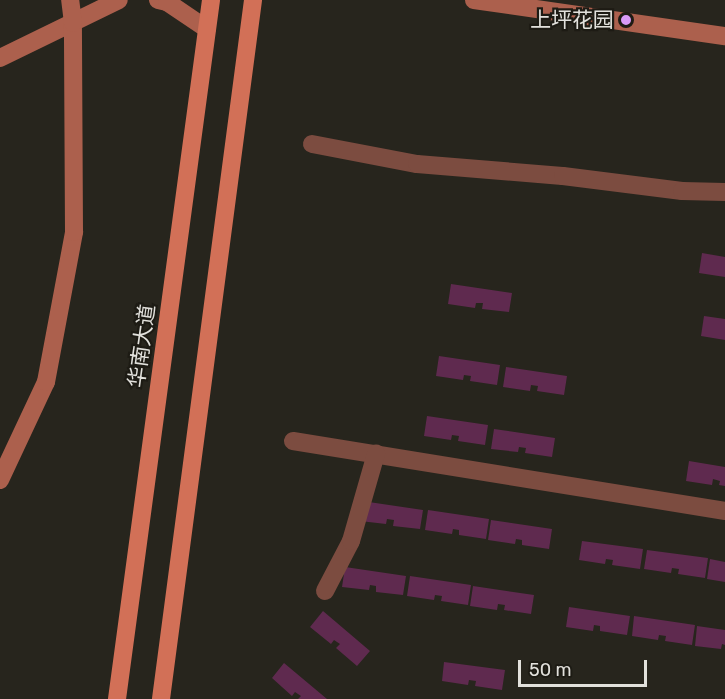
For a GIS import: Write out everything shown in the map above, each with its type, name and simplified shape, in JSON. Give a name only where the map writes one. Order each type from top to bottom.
[{"type":"main road","name":"华南大道","points":[[117,699],[212,0]]},
{"type":"main road","points":[[161,699],[253,0]]},
{"type":"street","points":[[0,480],[46,382],[74,232],[73,23],[70,0]]},
{"type":"street","points":[[0,58],[119,0]]},
{"type":"street","points":[[158,0],[167,3],[207,29]]},
{"type":"street","points":[[474,0],[725,36]]},
{"type":"street","points":[[543,0],[725,26]]},
{"type":"street","points":[[312,144],[417,164],[563,176],[682,191],[725,192]]},
{"type":"street","points":[[292,441],[725,511]]},
{"type":"street","points":[[325,591],[351,541],[376,454]]},
{"type":"building","points":[[702,253],[725,257],[725,277],[699,273]]},
{"type":"building","points":[[451,284],[512,293],[509,312],[482,309],[483,303],[476,303],[475,308],[448,304]]},
{"type":"building","points":[[704,316],[725,319],[725,340],[701,336]]},
{"type":"building","points":[[439,356],[500,365],[497,385],[470,381],[471,376],[464,375],[463,380],[436,376]]},
{"type":"building","points":[[506,367],[567,376],[564,395],[537,391],[538,386],[531,385],[530,391],[503,387]]},
{"type":"building","points":[[427,416],[488,425],[485,445],[458,441],[459,436],[452,435],[451,440],[424,436]]},
{"type":"building","points":[[494,429],[555,438],[552,457],[525,453],[526,448],[519,447],[518,452],[491,449]]},
{"type":"building","points":[[689,461],[725,467],[725,486],[719,485],[720,481],[713,479],[712,485],[686,481]]},
{"type":"building","points":[[362,501],[423,510],[420,529],[393,526],[394,520],[387,519],[386,524],[360,521]]},
{"type":"building","points":[[428,510],[489,519],[486,539],[459,535],[459,530],[453,529],[452,534],[425,530]]},
{"type":"building","points":[[491,520],[552,529],[549,549],[522,545],[522,540],[516,539],[515,544],[488,540]]},
{"type":"building","points":[[582,541],[643,549],[640,569],[612,565],[613,560],[606,559],[605,564],[579,560]]},
{"type":"building","points":[[647,550],[708,558],[705,578],[678,574],[679,569],[672,568],[671,573],[644,569]]},
{"type":"building","points":[[710,559],[725,562],[725,582],[707,579]]},
{"type":"building","points":[[345,567],[406,576],[403,595],[376,592],[376,586],[370,585],[369,590],[342,587]]},
{"type":"building","points":[[410,576],[471,585],[468,605],[441,601],[442,596],[435,595],[434,600],[407,596]]},
{"type":"building","points":[[473,586],[534,595],[531,614],[504,610],[505,605],[498,604],[497,610],[470,606]]},
{"type":"building","points":[[569,607],[630,616],[627,635],[600,631],[600,626],[594,625],[593,631],[566,627]]},
{"type":"building","points":[[323,611],[370,651],[357,666],[336,648],[340,644],[334,640],[331,644],[310,627]]},
{"type":"building","points":[[634,616],[695,625],[692,645],[665,641],[666,636],[659,635],[658,640],[632,636]]},
{"type":"building","points":[[697,626],[725,630],[725,645],[722,644],[721,649],[695,646]]},
{"type":"building","points":[[444,662],[505,670],[502,690],[475,686],[476,681],[469,680],[468,685],[442,681]]},
{"type":"building","points":[[284,663],[327,699],[298,699],[301,696],[295,692],[292,696],[272,678]]},
{"type":"place","name":"上坪花园","points":[[626,20]]}]
